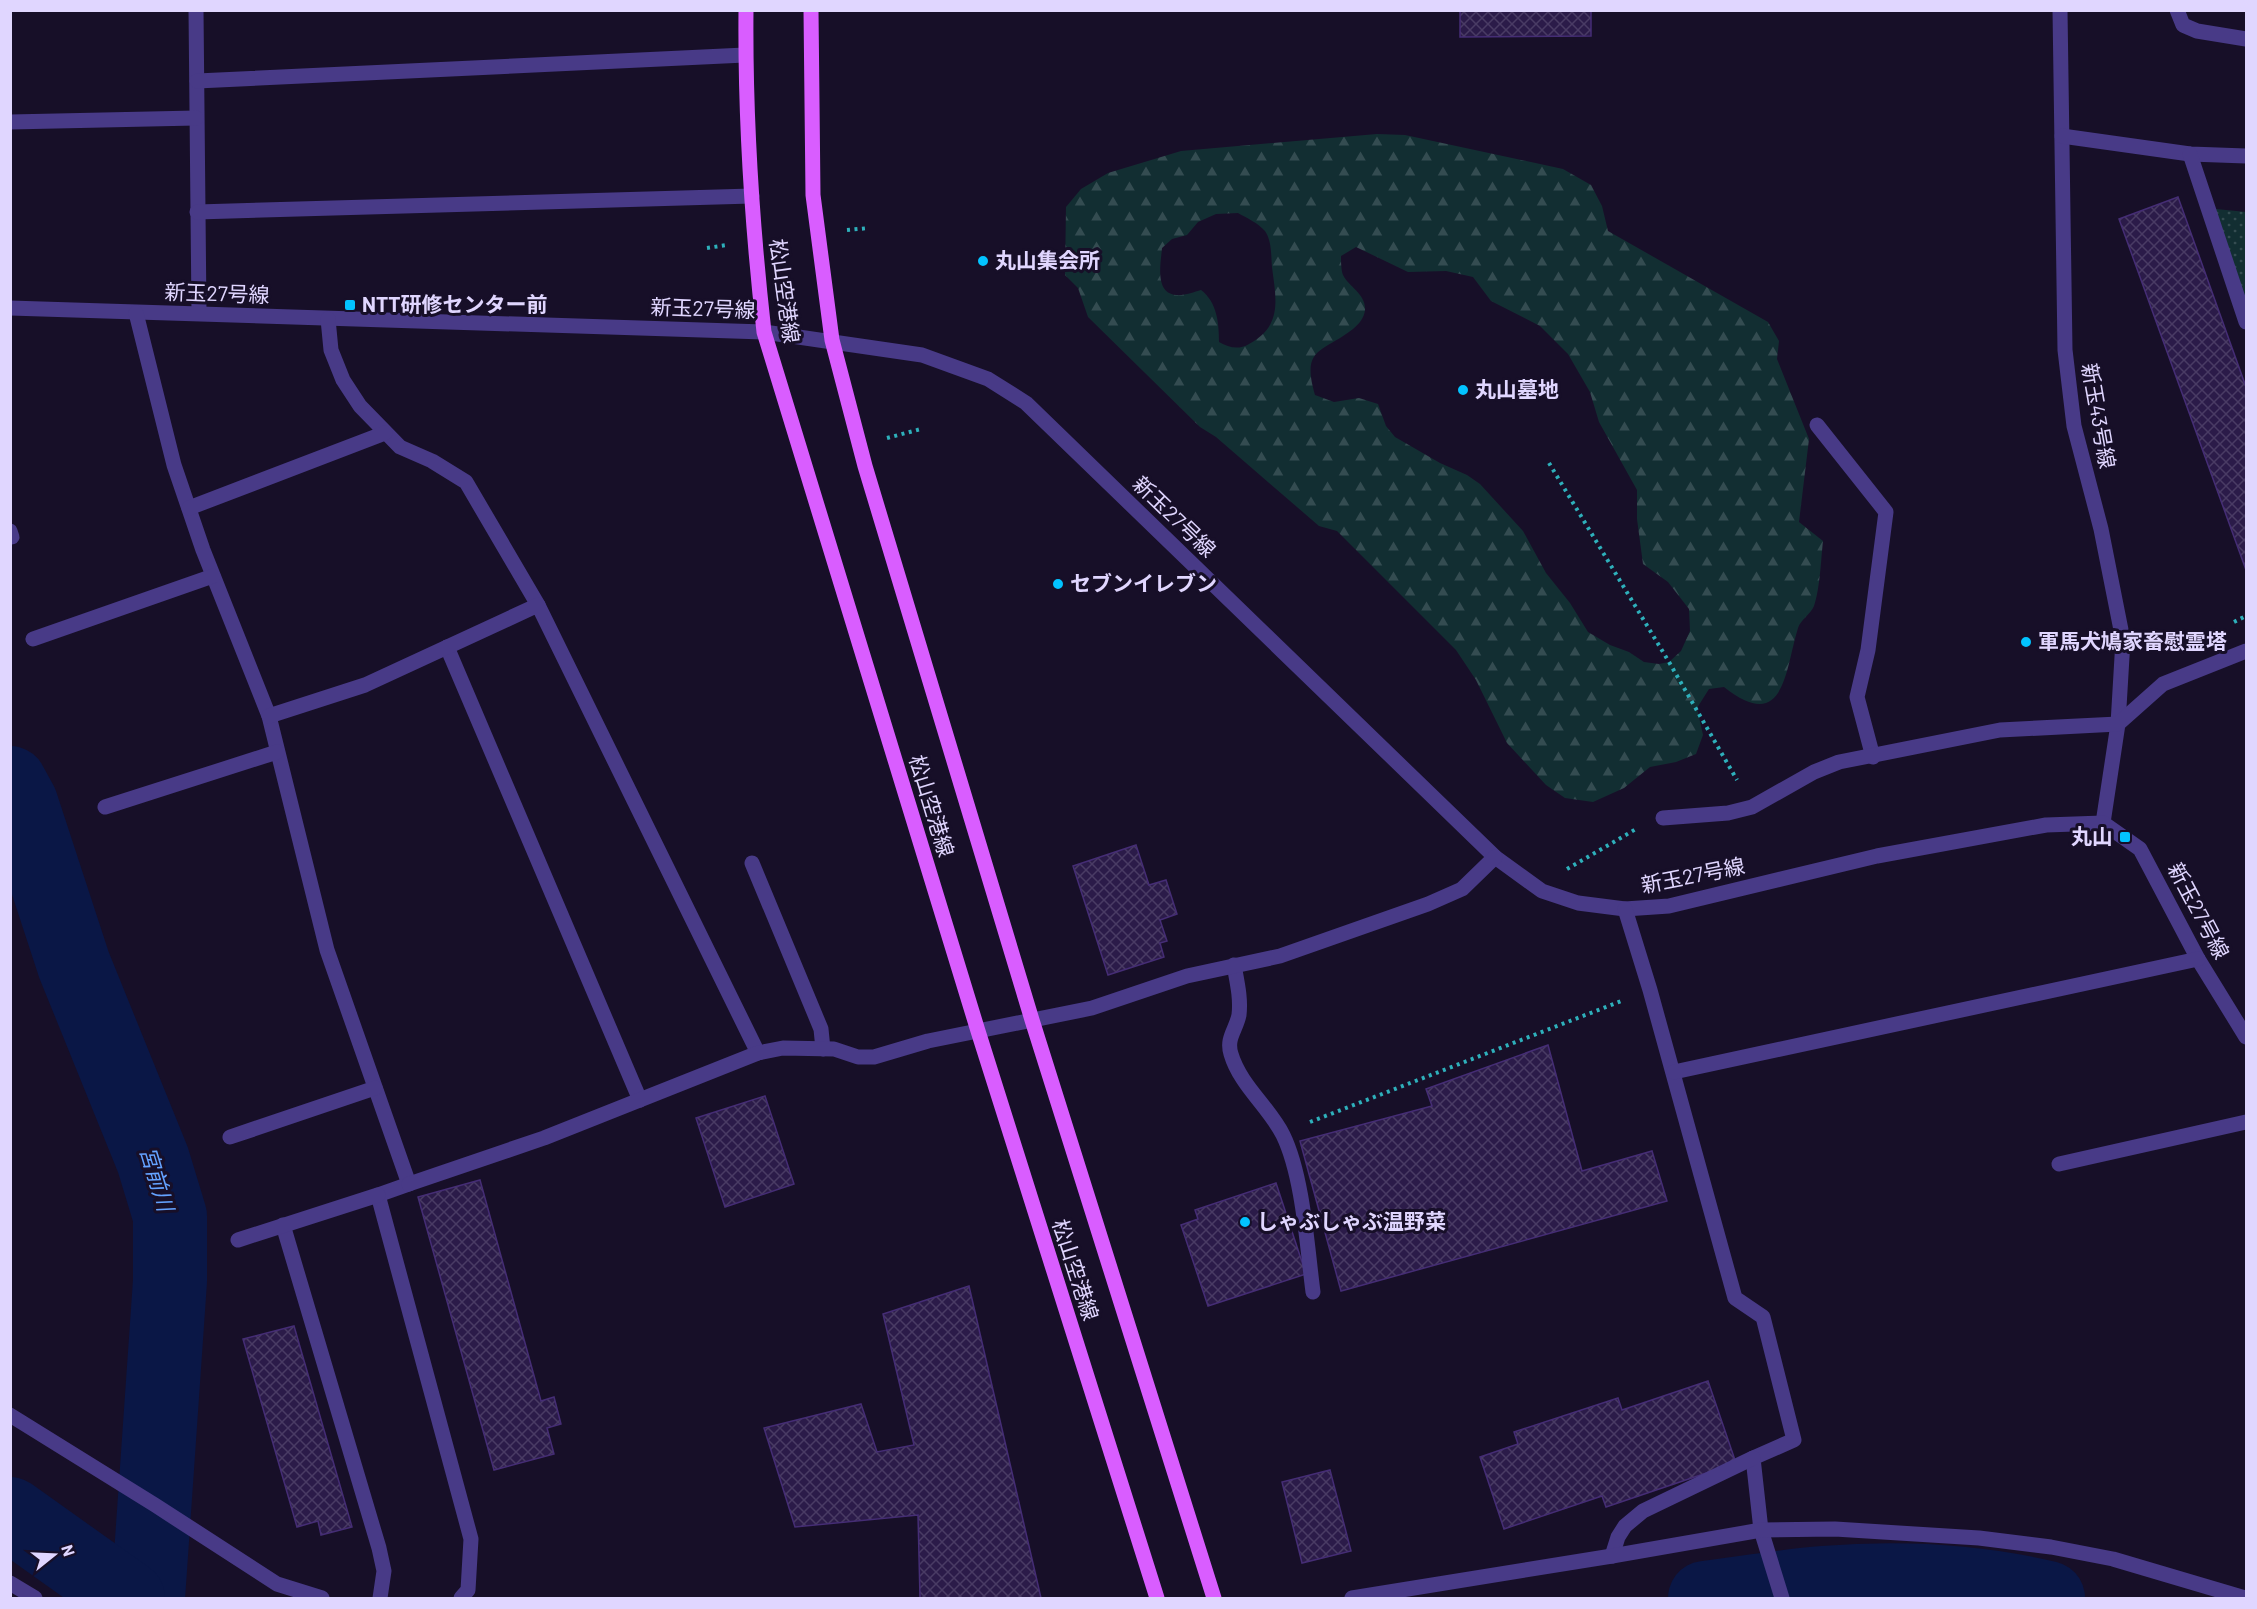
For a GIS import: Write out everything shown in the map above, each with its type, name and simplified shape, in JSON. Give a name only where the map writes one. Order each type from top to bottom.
[{"type":"main road","name":"松山空港線","points":[[746,10],[745,55],[752,196],[756,262],[764,332],[978,1031],[1157,1599]]},
{"type":"main road","name":"松山空港線","points":[[812,10],[813,195],[832,340],[868,477],[1032,1020],[1214,1599]]},
{"type":"street","points":[[196,10],[199,313]]},
{"type":"street","name":"新玉43号線","points":[[2060,10],[2065,350],[2074,426],[2101,529],[2123,640],[2118,724],[2103,824]]},
{"type":"street","points":[[2177,10],[2183,25],[2197,31],[2247,39]]},
{"type":"street","points":[[196,81],[745,55]]},
{"type":"street","points":[[10,122],[196,118]]},
{"type":"street","points":[[2062,136],[2190,154],[2247,156]]},
{"type":"street","points":[[2190,154],[2247,322]]},
{"type":"street","points":[[197,212],[752,196]]},
{"type":"street","name":"新玉27号線","points":[[10,308],[764,332],[832,340],[922,355],[988,380],[1026,403],[1495,857],[1542,891],[1578,903],[1625,909],[1669,906],[1877,856],[2046,825],[2103,824],[2140,849],[2198,959],[2247,1037]]},
{"type":"street","points":[[136,313],[174,465],[213,576],[269,716],[327,950],[409,1184]]},
{"type":"street","points":[[328,319],[331,350],[343,380],[360,406],[400,447],[432,461],[466,482],[538,605],[758,1053]]},
{"type":"street","points":[[1817,425],[1886,512],[1868,650],[1857,697],[1873,757]]},
{"type":"street","points":[[189,508],[385,433]]},
{"type":"street","points":[[33,639],[213,576]]},
{"type":"street","points":[[269,716],[365,685],[538,605]]},
{"type":"street","points":[[447,647],[640,1100]]},
{"type":"street","points":[[1664,818],[1728,813],[1752,807],[1814,772],[1839,762],[2000,730],[2118,724],[2163,684],[2247,651]]},
{"type":"street","points":[[105,807],[277,752]]},
{"type":"street","points":[[238,1240],[544,1138],[758,1053],[783,1048],[834,1049],[858,1057],[874,1057],[928,1041],[1092,1008],[1187,976],[1280,956],[1428,904],[1462,889],[1495,857]]},
{"type":"street","points":[[752,863],[821,1029],[823,1049]]},
{"type":"street","points":[[1612,1556],[1617,1537],[1625,1526],[1643,1511],[1794,1440],[1763,1317],[1735,1298],[1674,1072],[1625,909]]},
{"type":"street","points":[[1674,1072],[2198,959]]},
{"type":"street","points":[[1234,965],[1240,995],[1238,1017],[1229,1038],[1231,1054],[1240,1073],[1282,1133],[1289,1150],[1297,1181],[1313,1292]]},
{"type":"street","points":[[230,1137],[375,1088]]},
{"type":"street","points":[[2059,1164],[2247,1122]]},
{"type":"street","points":[[378,1195],[471,1539],[468,1590],[461,1599]]},
{"type":"street","points":[[283,1225],[379,1548],[384,1571],[380,1599]]},
{"type":"street","points":[[10,1415],[277,1584],[322,1599]]},
{"type":"street","points":[[1753,1458],[1761,1530],[1782,1599]]},
{"type":"street","points":[[1352,1599],[1761,1530],[1835,1529],[1979,1538],[2051,1547],[2112,1559],[2245,1599]]},
{"type":"street","points":[[10,1583],[34,1599]]},
{"type":"path","points":[[1549,463],[1669,662],[1752,807]]},
{"type":"path","points":[[1542,891],[1567,868],[1632,830],[1664,818]]},
{"type":"path","points":[[1282,1133],[1650,990]]},
{"type":"green space","points":[[1377,134],[1405,135],[1563,169],[1591,185],[1602,206],[1608,231],[1768,322],[1779,341],[1777,359],[1809,439],[1799,522],[1823,541],[1814,606],[1799,625],[1785,678],[1779,691],[1771,700],[1759,704],[1744,700],[1724,687],[1709,689],[1697,708],[1703,735],[1696,754],[1676,762],[1650,767],[1624,788],[1593,802],[1565,798],[1546,785],[1507,743],[1476,680],[1456,650],[1337,531],[1319,526],[1216,437],[1200,427],[1088,317],[1078,288],[1065,275],[1066,207],[1081,189],[1108,173],[1181,151]],"holes":[[[1238,213],[1265,231],[1269,239],[1275,301],[1275,311],[1268,329],[1249,344],[1238,348],[1219,342],[1214,307],[1201,290],[1182,295],[1169,293],[1164,289],[1160,276],[1162,248],[1172,239],[1187,235],[1198,222],[1216,214]],[[1356,247],[1408,272],[1446,271],[1473,277],[1491,301],[1540,326],[1568,354],[1590,392],[1599,422],[1637,490],[1637,519],[1643,564],[1668,582],[1689,609],[1690,631],[1681,651],[1669,662],[1659,664],[1644,662],[1588,632],[1570,603],[1546,573],[1523,531],[1480,484],[1395,437],[1386,426],[1378,404],[1359,398],[1334,402],[1315,395],[1311,379],[1313,359],[1317,353],[1355,327],[1361,321],[1365,310],[1363,299],[1343,275],[1341,268],[1341,256]]]},
{"type":"green space","points":[[2206,208],[2246,212],[2246,325]]},
{"type":"building","points":[[1460,10],[1591,10],[1591,36],[1460,37]]},
{"type":"building","points":[[2178,197],[2246,387],[2246,570],[2119,219]]},
{"type":"building","points":[[1136,845],[1149,885],[1166,880],[1177,914],[1160,920],[1167,941],[1160,943],[1164,957],[1108,975],[1073,866]]},
{"type":"building","points":[[1548,1045],[1582,1171],[1652,1151],[1667,1201],[1341,1291],[1300,1141],[1432,1106],[1426,1089]]},
{"type":"building","points":[[765,1096],[794,1184],[725,1207],[696,1118]]},
{"type":"building","points":[[480,1180],[541,1401],[554,1397],[561,1424],[547,1428],[554,1454],[494,1470],[418,1197]]},
{"type":"building","points":[[1276,1183],[1306,1274],[1208,1306],[1181,1225],[1198,1219],[1195,1210]]},
{"type":"building","points":[[969,1286],[1041,1598],[920,1598],[918,1515],[795,1527],[764,1428],[861,1404],[877,1452],[914,1445],[883,1314]]},
{"type":"building","points":[[294,1326],[352,1527],[321,1535],[318,1521],[297,1527],[243,1339]]},
{"type":"building","points":[[1708,1381],[1736,1463],[1606,1507],[1602,1496],[1504,1529],[1480,1457],[1518,1444],[1514,1432],[1618,1398],[1622,1410]]},
{"type":"building","points":[[1330,1470],[1351,1551],[1302,1563],[1282,1482]]},
{"type":"waterway","name":"宮前川","points":[[10,783],[21,803],[74,965],[153,1160],[170,1216],[170,1281],[148,1598]]},
{"type":"waterway","name":"宮前川","points":[[10,1514],[128,1598]]},
{"type":"waterway","name":"宮前川","points":[[1705,1598],[1809,1584],[1880,1580],[1965,1584],[2048,1598]]},
{"type":"place","name":"丸山集会所","points":[[983,261]]},
{"type":"place","name":"NTT研修センター前","points":[[350,305]]},
{"type":"place","name":"丸山墓地","points":[[1463,390]]},
{"type":"place","name":"セブンイレブン","points":[[1058,584]]},
{"type":"place","name":"軍馬犬鳩家畜慰霊塔","points":[[2026,642]]},
{"type":"place","name":"丸山","points":[[2125,837]]},
{"type":"place","name":"しゃぶしゃぶ温野菜","points":[[1245,1222]]}]
